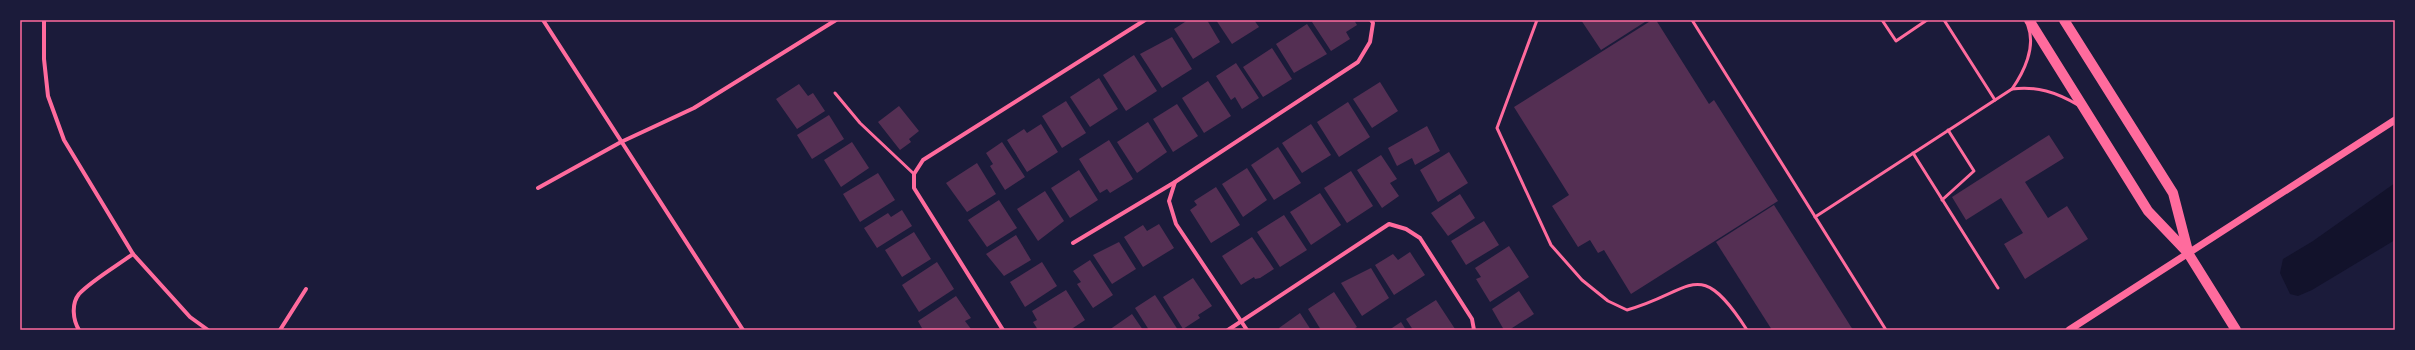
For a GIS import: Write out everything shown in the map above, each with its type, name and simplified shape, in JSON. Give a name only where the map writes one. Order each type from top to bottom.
[{"type":"main road","points":[[2029,20],[2148,211],[2188,253],[2236,330]]},
{"type":"main road","points":[[2064,20],[2174,193],[2188,253]]},
{"type":"street","points":[[44,20],[44,59],[50,103],[64,140],[133,254],[190,317],[208,330]]},
{"type":"street","points":[[543,20],[743,330]]},
{"type":"street","points":[[538,188],[621,142],[694,108],[836,20]]},
{"type":"street","points":[[1003,330],[914,188],[914,174],[923,160],[1145,20]]},
{"type":"street","points":[[1073,243],[1175,182],[1358,62],[1370,42],[1373,23],[1371,20]]},
{"type":"street","points":[[2069,330],[2395,120]]},
{"type":"street","points":[[1175,182],[1169,201],[1176,224],[1247,330]]},
{"type":"street","points":[[1228,330],[1389,224],[1406,228],[1420,238],[1472,319],[1474,330]]},
{"type":"street","points":[[79,330],[76,325],[73,310],[78,295],[133,254]]},
{"type":"street","points":[[280,330],[306,289]]},
{"type":"lane","points":[[1537,20],[1497,128],[1551,245],[1587,284],[1608,301],[1627,310],[1650,304],[1674,290],[1695,284],[1713,288],[1731,306],[1747,330]]},
{"type":"lane","points":[[1692,20],[1886,330]]},
{"type":"lane","points":[[1888,20],[1883,21],[1896,41],[1927,20]]},
{"type":"lane","points":[[1944,20],[1994,100]]},
{"type":"lane","points":[[2012,90],[2027,62],[2031,42],[2025,20]]},
{"type":"lane","points":[[1815,216],[1994,100],[2012,90],[2024,88],[2050,90],[2086,110]]},
{"type":"lane","points":[[835,93],[860,123],[914,174]]},
{"type":"lane","points":[[1942,200],[1974,171],[1948,130]]},
{"type":"lane","points":[[1913,153],[1998,288]]},
{"type":"shaded area","points":[[2395,183],[2395,240],[2312,290],[2298,296],[2290,294],[2280,273],[2283,259],[2313,241]]},
{"type":"building","points":[[1188,20],[1207,20],[1220,42],[1193,59],[1174,29]]},
{"type":"building","points":[[1216,20],[1254,20],[1259,27],[1232,44]]},
{"type":"building","points":[[1314,20],[1354,20],[1357,25],[1346,32],[1350,39],[1331,51],[1312,22]]},
{"type":"building","points":[[1581,20],[1648,20],[1601,50]]},
{"type":"building","points":[[1652,20],[1656,20],[1709,104],[1714,100],[1778,201],[1631,294],[1604,250],[1598,253],[1590,240],[1578,247],[1552,206],[1569,195],[1514,107]]},
{"type":"building","points":[[1307,24],[1327,54],[1294,73],[1276,44]]},
{"type":"building","points":[[1172,37],[1192,69],[1162,88],[1140,54]]},
{"type":"building","points":[[1272,48],[1292,79],[1263,97],[1243,67]]},
{"type":"building","points":[[1134,55],[1157,91],[1126,111],[1103,75]]},
{"type":"building","points":[[1236,63],[1259,98],[1242,109],[1235,97],[1231,100],[1216,76]]},
{"type":"building","points":[[1099,78],[1118,109],[1090,127],[1070,97]]},
{"type":"building","points":[[1208,81],[1231,116],[1204,133],[1182,98]]},
{"type":"building","points":[[1380,82],[1398,111],[1372,128],[1353,99]]},
{"type":"building","points":[[799,84],[808,96],[813,93],[825,111],[797,129],[776,99]]},
{"type":"building","points":[[1066,101],[1086,133],[1062,148],[1042,116]]},
{"type":"building","points":[[1348,102],[1370,137],[1339,157],[1317,122]]},
{"type":"building","points":[[1177,104],[1198,136],[1173,152],[1153,119]]},
{"type":"building","points":[[899,106],[919,131],[909,139],[911,142],[900,150],[878,122]]},
{"type":"building","points":[[829,115],[844,139],[812,159],[797,135]]},
{"type":"building","points":[[1148,122],[1167,152],[1137,173],[1117,142]]},
{"type":"building","points":[[1041,124],[1058,152],[1027,172],[1007,140],[1024,129],[1027,133]]},
{"type":"building","points":[[1311,124],[1331,155],[1302,173],[1282,143]]},
{"type":"building","points":[[1427,126],[1440,151],[1415,165],[1412,158],[1397,166],[1388,148]]},
{"type":"building","points":[[2049,135],[2064,158],[2025,182],[2048,218],[2067,206],[2088,239],[2025,279],[2004,244],[2023,233],[2001,198],[1966,220],[1952,197]]},
{"type":"building","points":[[1109,140],[1133,179],[1110,193],[1107,189],[1100,193],[1079,159]]},
{"type":"building","points":[[852,142],[869,168],[841,187],[824,160]]},
{"type":"building","points":[[1002,142],[1025,177],[1005,190],[990,166],[993,164],[986,153]]},
{"type":"building","points":[[1278,147],[1301,183],[1274,200],[1251,165]]},
{"type":"building","points":[[1449,152],[1468,183],[1438,202],[1420,170]]},
{"type":"building","points":[[1381,155],[1397,179],[1390,183],[1399,196],[1382,208],[1357,170]]},
{"type":"building","points":[[977,163],[996,194],[967,212],[946,183]]},
{"type":"building","points":[[1247,168],[1267,200],[1243,217],[1222,184]]},
{"type":"building","points":[[1079,170],[1098,200],[1070,218],[1051,188]]},
{"type":"building","points":[[1351,171],[1373,206],[1347,223],[1324,188]]},
{"type":"building","points":[[878,173],[895,200],[860,222],[843,194]]},
{"type":"building","points":[[1216,187],[1240,225],[1211,243],[1190,210],[1197,205],[1194,201]]},
{"type":"building","points":[[1045,191],[1064,221],[1038,241],[1017,209]]},
{"type":"building","points":[[1320,193],[1341,225],[1311,245],[1290,212]]},
{"type":"building","points":[[1460,194],[1475,218],[1448,236],[1431,213]]},
{"type":"building","points":[[999,200],[1017,228],[987,247],[968,220]]},
{"type":"building","points":[[1774,205],[1853,330],[1772,330],[1716,242]]},
{"type":"building","points":[[902,210],[912,226],[877,248],[864,228],[888,213],[891,217]]},
{"type":"building","points":[[1284,215],[1307,250],[1280,267],[1257,232]]},
{"type":"building","points":[[1484,221],[1499,245],[1466,265],[1451,241]]},
{"type":"building","points":[[1159,224],[1174,248],[1143,267],[1124,237],[1143,225],[1147,231]]},
{"type":"building","points":[[914,232],[931,259],[902,277],[885,250]]},
{"type":"building","points":[[1016,235],[1031,260],[1004,276],[986,254]]},
{"type":"building","points":[[1252,237],[1274,269],[1260,278],[1255,279],[1254,277],[1241,285],[1222,256]]},
{"type":"building","points":[[1119,242],[1136,269],[1112,284],[1093,255]]},
{"type":"building","points":[[1509,246],[1529,277],[1490,302],[1476,279],[1481,277],[1475,268]]},
{"type":"building","points":[[1410,252],[1425,275],[1394,295],[1375,265],[1393,254],[1398,260]]},
{"type":"building","points":[[1090,260],[1113,295],[1093,308],[1077,284],[1081,282],[1073,271]]},
{"type":"building","points":[[937,262],[954,289],[919,312],[902,285]]},
{"type":"building","points":[[1042,262],[1057,286],[1025,307],[1010,282]]},
{"type":"building","points":[[1371,268],[1389,298],[1362,316],[1341,283]]},
{"type":"building","points":[[1193,278],[1212,306],[1198,315],[1200,318],[1183,329],[1163,297]]},
{"type":"building","points":[[1066,290],[1085,320],[1070,330],[1038,330],[1033,322],[1037,320],[1032,311]]},
{"type":"building","points":[[1519,291],[1534,314],[1509,330],[1504,330],[1492,309]]},
{"type":"building","points":[[1334,292],[1357,327],[1352,330],[1321,330],[1308,309]]},
{"type":"building","points":[[1155,295],[1178,330],[1149,330],[1135,308]]},
{"type":"building","points":[[956,296],[971,318],[965,321],[971,329],[923,330],[918,321]]},
{"type":"building","points":[[1436,300],[1455,329],[1413,330],[1406,319]]},
{"type":"building","points":[[1300,313],[1311,330],[1280,330],[1279,328]]},
{"type":"building","points":[[1132,314],[1143,330],[1109,330]]},
{"type":"building","points":[[1401,322],[1406,330],[1389,330]]}]
